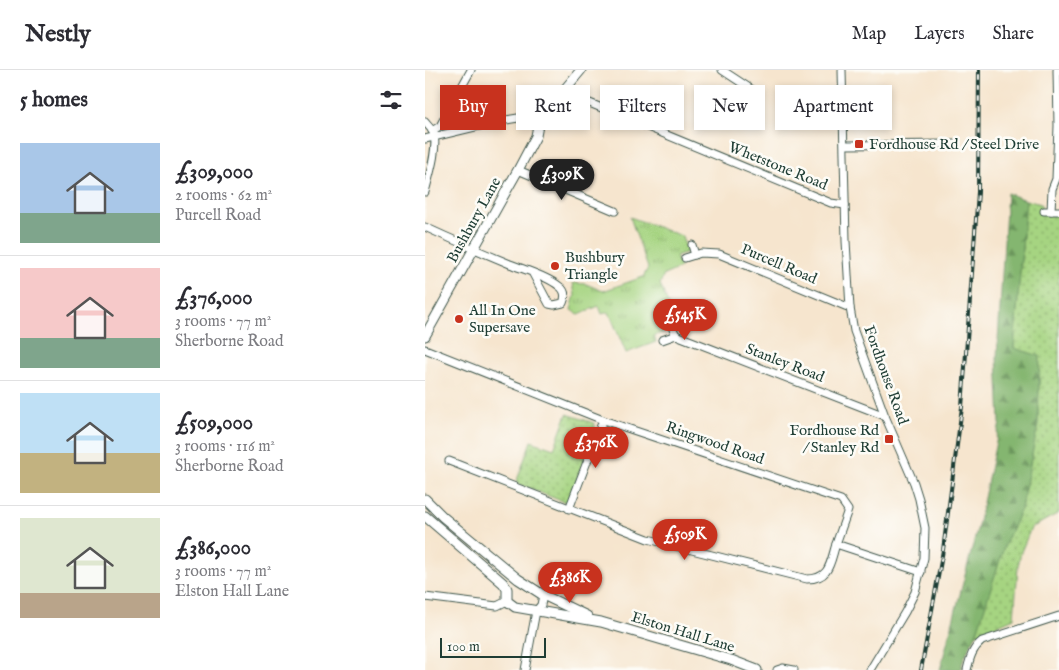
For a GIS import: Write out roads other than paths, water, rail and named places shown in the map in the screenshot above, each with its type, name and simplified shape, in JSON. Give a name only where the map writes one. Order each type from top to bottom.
[{"type":"street","points":[[425,140],[440,126],[471,70]]},
{"type":"street","name":"Bushbury Lane","points":[[569,85],[581,70]]},
{"type":"street","points":[[721,70],[745,85]]},
{"type":"street","points":[[733,77],[738,70]]},
{"type":"street","name":"Fordhouse Road","points":[[842,70],[845,205],[850,308],[854,331],[885,416],[919,499],[925,528],[921,572],[915,592],[871,670]]},
{"type":"street","points":[[1051,211],[1052,189],[1056,179],[1059,126],[1057,70]]},
{"type":"street","name":"Whetstone Road","points":[[590,103],[831,203],[845,205]]},
{"type":"street","points":[[433,134],[516,118]]},
{"type":"street","points":[[425,122],[433,134],[433,156],[425,192]]},
{"type":"street","name":"Bushbury Lane","points":[[425,336],[518,170],[536,136],[537,130]]},
{"type":"street","points":[[845,145],[955,144]]},
{"type":"street","points":[[518,170],[615,211]]},
{"type":"street","points":[[425,227],[474,250],[533,274],[559,285],[564,290],[563,303],[549,304],[533,274]]},
{"type":"street","points":[[692,246],[695,255]]},
{"type":"street","name":"Purcell Road","points":[[685,258],[701,253],[719,254],[850,308]]},
{"type":"street","points":[[662,340],[676,335],[671,325]]},
{"type":"street","name":"Stanley Road","points":[[676,335],[885,416]]},
{"type":"street","name":"Ringwood Road","points":[[425,349],[603,420],[841,500],[847,510],[827,570],[820,578],[807,579],[671,546],[569,509]]},
{"type":"street","points":[[449,462],[569,509],[603,420]]},
{"type":"street","name":"Elston Hall Lane","points":[[425,499],[443,517],[519,579],[543,595],[601,622]]},
{"type":"street","points":[[425,516],[497,576],[507,589],[507,601]]},
{"type":"street","points":[[836,544],[921,572]]},
{"type":"street","points":[[507,589],[519,579]]},
{"type":"street","points":[[525,670],[535,611],[541,605],[543,595]]},
{"type":"street","name":"Elston Hall Lane","points":[[425,597],[497,606],[507,601],[521,608],[601,622],[757,670]]},
{"type":"street","points":[[967,670],[975,646],[982,641],[1059,616]]},
{"type":"street","points":[[777,670],[783,668],[794,670]]},
{"type":"railway","points":[[921,670],[943,550],[962,407],[978,192],[979,70]]},
{"type":"place","name":"Fordhouse Rd / Steel Drive","points":[[859,144]]},
{"type":"place","name":"Bushbury Triangle","points":[[555,266]]},
{"type":"place","name":"All In One Supersave","points":[[459,319]]},
{"type":"place","name":"Fordhouse Rd / Stanley Rd","points":[[889,439]]}]
